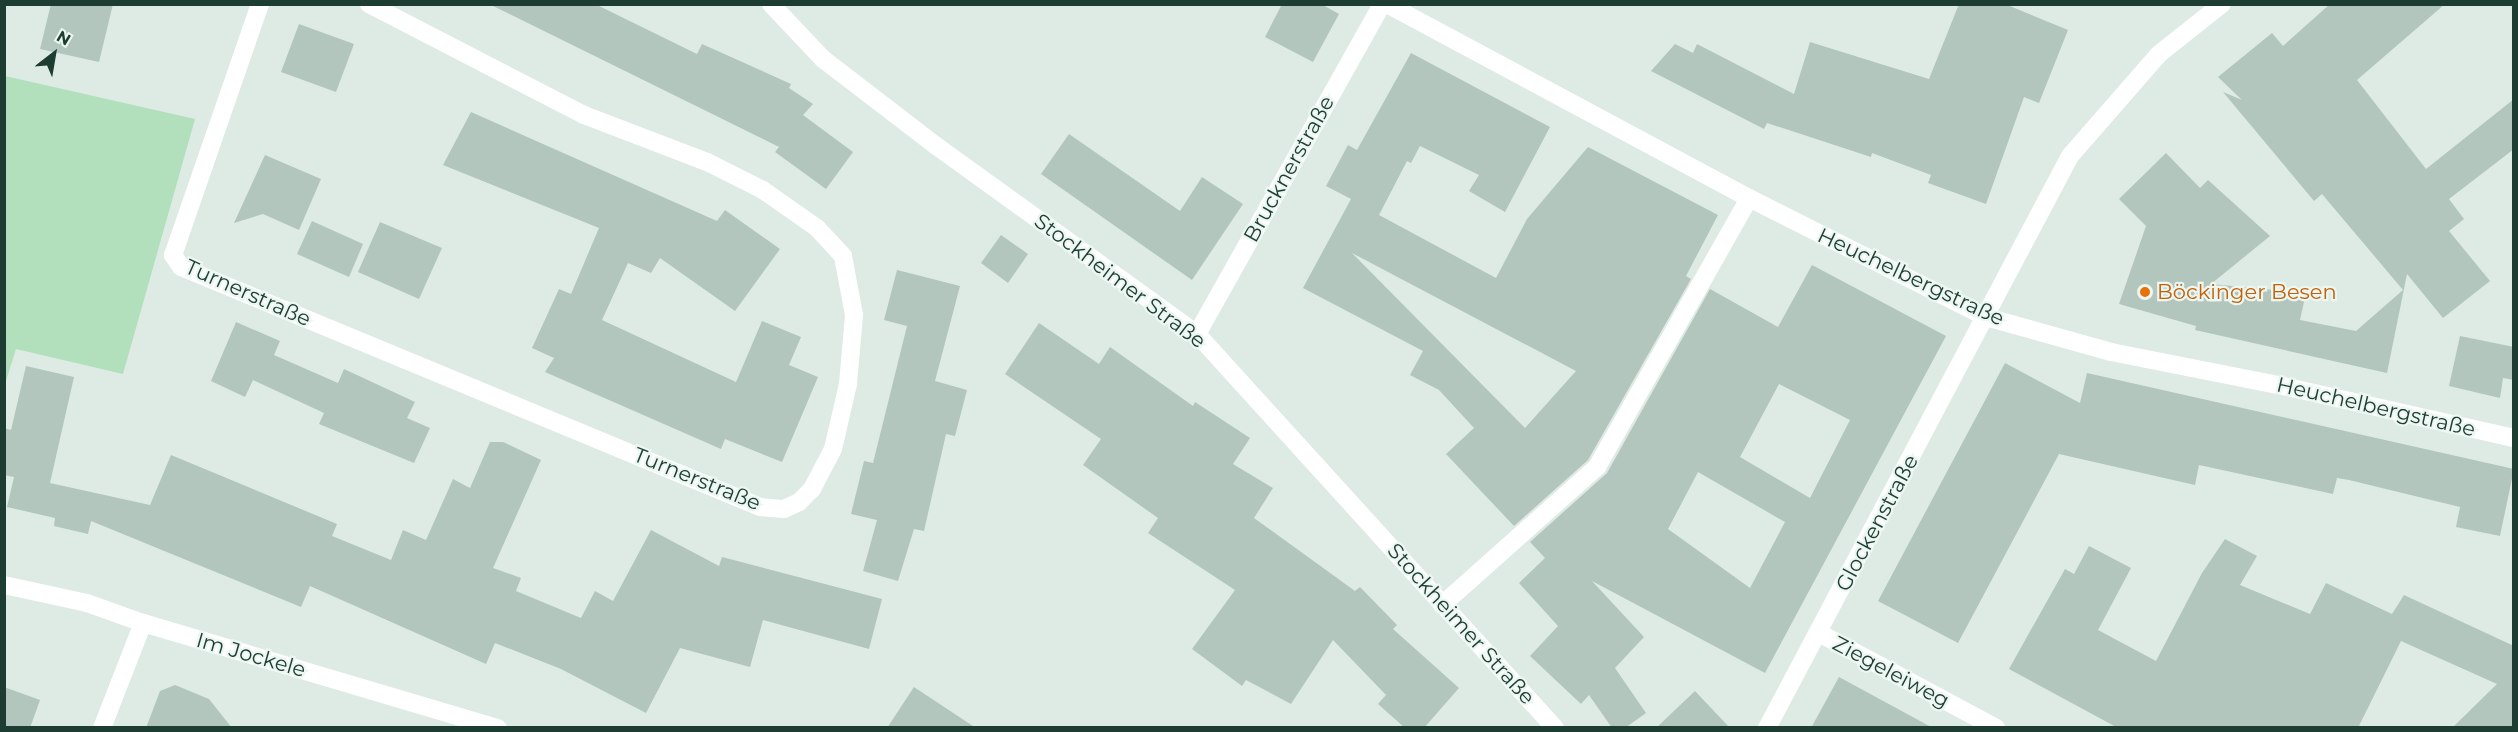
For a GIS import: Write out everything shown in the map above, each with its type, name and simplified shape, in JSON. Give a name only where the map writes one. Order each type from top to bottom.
[{"type":"street","name":"Turnerstraße","points":[[260,4],[173,255],[181,267],[760,507],[784,509],[799,502],[812,489],[833,449],[848,384],[854,315],[843,256],[818,228],[763,190],[707,162],[584,115],[369,4]]},
{"type":"street","name":"Stockheimer Straße","points":[[771,4],[823,59],[935,145],[1197,334],[1555,728]]},
{"type":"street","name":"Brucknerstraße","points":[[1197,334],[1382,4]]},
{"type":"street","name":"Heuchelbergstraße","points":[[1387,4],[1749,198],[1986,318],[2111,352],[2292,388],[2514,438]]},
{"type":"street","name":"Glockenstraße","points":[[1767,728],[2070,156],[2159,54],[2222,4]]},
{"type":"street","points":[[1442,605],[1598,467],[1749,198]]},
{"type":"street","name":"Im Jockele","points":[[4,585],[87,603],[143,623],[498,728]]},
{"type":"street","points":[[102,728],[143,623]]},
{"type":"street","name":"Ziegeleiweg","points":[[1819,633],[1995,728]]},
{"type":"green space","points":[[5,76],[195,119],[123,374],[16,349],[5,384]]},
{"type":"building","points":[[51,4],[113,4],[99,62],[40,49]]},
{"type":"building","points":[[489,4],[595,4],[697,54],[702,44],[791,84],[789,88],[813,104],[803,115],[853,152],[826,189],[775,152],[779,147]]},
{"type":"building","points":[[1282,4],[1321,4],[1339,14],[1313,62],[1265,37]]},
{"type":"building","points":[[1959,4],[2005,4],[2068,30],[2039,103],[2024,97],[1986,204],[1928,183],[1931,175],[1872,153],[1871,157],[1767,123],[1764,129],[1651,71],[1675,44],[1693,53],[1697,44],[1794,94],[1810,42],[1929,79]]},
{"type":"building","points":[[2330,4],[2445,4],[2357,80],[2426,169],[2514,99],[2514,149],[2449,199],[2464,219],[2449,231],[2490,281],[2443,318],[2407,274],[2387,373],[2195,330],[2196,326],[2119,304],[2146,226],[2119,199],[2166,153],[2200,188],[2208,180],[2270,236],[2211,284],[2306,293],[2300,320],[2356,331],[2403,290],[2322,194],[2314,201],[2223,92],[2242,100],[2218,77],[2272,33],[2283,46]]},
{"type":"building","points":[[299,24],[354,44],[336,92],[281,72]]},
{"type":"building","points":[[1411,53],[1550,127],[1505,212],[1469,191],[1479,175],[1420,146],[1411,163],[1407,161],[1379,215],[1496,278],[1527,219],[1588,147],[1718,215],[1686,276],[1691,279],[1588,460],[1514,526],[1446,454],[1474,428],[1439,390],[1410,375],[1423,351],[1303,288],[1351,199],[1326,186],[1348,145],[1357,150]],"holes":[[[1352,253],[1576,371],[1525,428]]]},
{"type":"building","points":[[471,112],[717,221],[725,210],[780,249],[735,311],[660,258],[651,273],[628,263],[602,320],[736,382],[762,321],[801,337],[789,365],[818,377],[782,462],[725,439],[721,449],[545,372],[554,358],[532,348],[559,289],[571,294],[599,228],[443,165]]},
{"type":"building","points":[[1069,134],[1180,211],[1202,177],[1243,204],[1192,280],[1041,174]]},
{"type":"building","points":[[265,155],[321,179],[299,230],[263,214],[234,223]]},
{"type":"building","points":[[312,221],[363,244],[349,277],[297,254]]},
{"type":"building","points":[[380,222],[442,248],[419,299],[358,272]]},
{"type":"building","points":[[1001,235],[1028,254],[1008,283],[981,263]]},
{"type":"building","points":[[1812,265],[1946,336],[1765,673],[1592,581],[1644,637],[1615,668],[1646,713],[1625,728],[1612,728],[1589,695],[1581,704],[1530,656],[1558,626],[1519,583],[1545,558],[1530,542],[1607,473],[1710,289],[1778,327]],"holes":[[[1779,384],[1850,420],[1810,498],[1740,457]],[[1698,472],[1785,522],[1750,588],[1668,529]]]},
{"type":"building","points":[[897,270],[960,286],[935,381],[967,390],[955,436],[946,434],[924,531],[914,529],[898,581],[863,571],[877,520],[851,514],[864,461],[873,463],[907,326],[884,320]]},
{"type":"building","points":[[236,322],[280,341],[274,355],[338,383],[344,369],[415,402],[407,418],[430,428],[414,463],[319,424],[324,413],[253,380],[245,397],[211,381]]},
{"type":"building","points":[[1039,323],[1099,364],[1110,347],[1193,406],[1195,402],[1250,438],[1233,464],[1273,488],[1254,518],[1355,591],[1360,587],[1397,625],[1393,629],[1459,688],[1424,728],[1405,728],[1378,704],[1386,695],[1333,640],[1291,704],[1246,680],[1242,686],[1192,649],[1235,590],[1148,533],[1158,518],[1083,465],[1101,439],[1005,374]]},
{"type":"building","points":[[2460,336],[2514,347],[2514,380],[2503,378],[2500,398],[2449,386]]},
{"type":"building","points":[[2005,363],[2080,403],[2087,373],[2514,469],[2500,536],[2456,527],[2460,507],[2349,480],[2337,478],[2333,494],[2199,465],[2195,485],[2059,454],[1958,643],[1878,601]]},
{"type":"building","points":[[26,366],[74,377],[50,483],[150,505],[171,455],[337,524],[332,536],[391,560],[403,530],[426,540],[453,479],[470,488],[490,442],[503,442],[541,460],[493,568],[521,578],[516,591],[581,618],[595,591],[613,601],[651,530],[719,566],[722,557],[882,599],[869,649],[763,620],[750,667],[680,648],[646,713],[561,669],[495,643],[486,664],[310,586],[301,607],[91,521],[88,534],[54,526],[55,518],[7,507],[14,477],[4,475],[4,428],[11,430]]},
{"type":"building","points":[[2225,539],[2257,556],[2240,585],[2310,614],[2326,583],[2392,614],[2404,595],[2514,646],[2514,728],[2452,728],[2497,684],[2401,641],[2358,728],[2118,728],[2009,669],[2065,569],[2074,574],[2089,546],[2131,568],[2098,630],[2156,661],[2202,573]]},
{"type":"building","points":[[1839,677],[1933,728],[1811,728]]},
{"type":"building","points":[[175,685],[209,699],[232,728],[146,728],[160,691]]},
{"type":"building","points":[[4,687],[40,700],[30,728],[4,728]]},
{"type":"building","points":[[914,687],[976,728],[887,728]]},
{"type":"building","points":[[1695,691],[1730,728],[1656,728]]},
{"type":"place","name":"Böckinger Besen","points":[[2145,292]]}]
